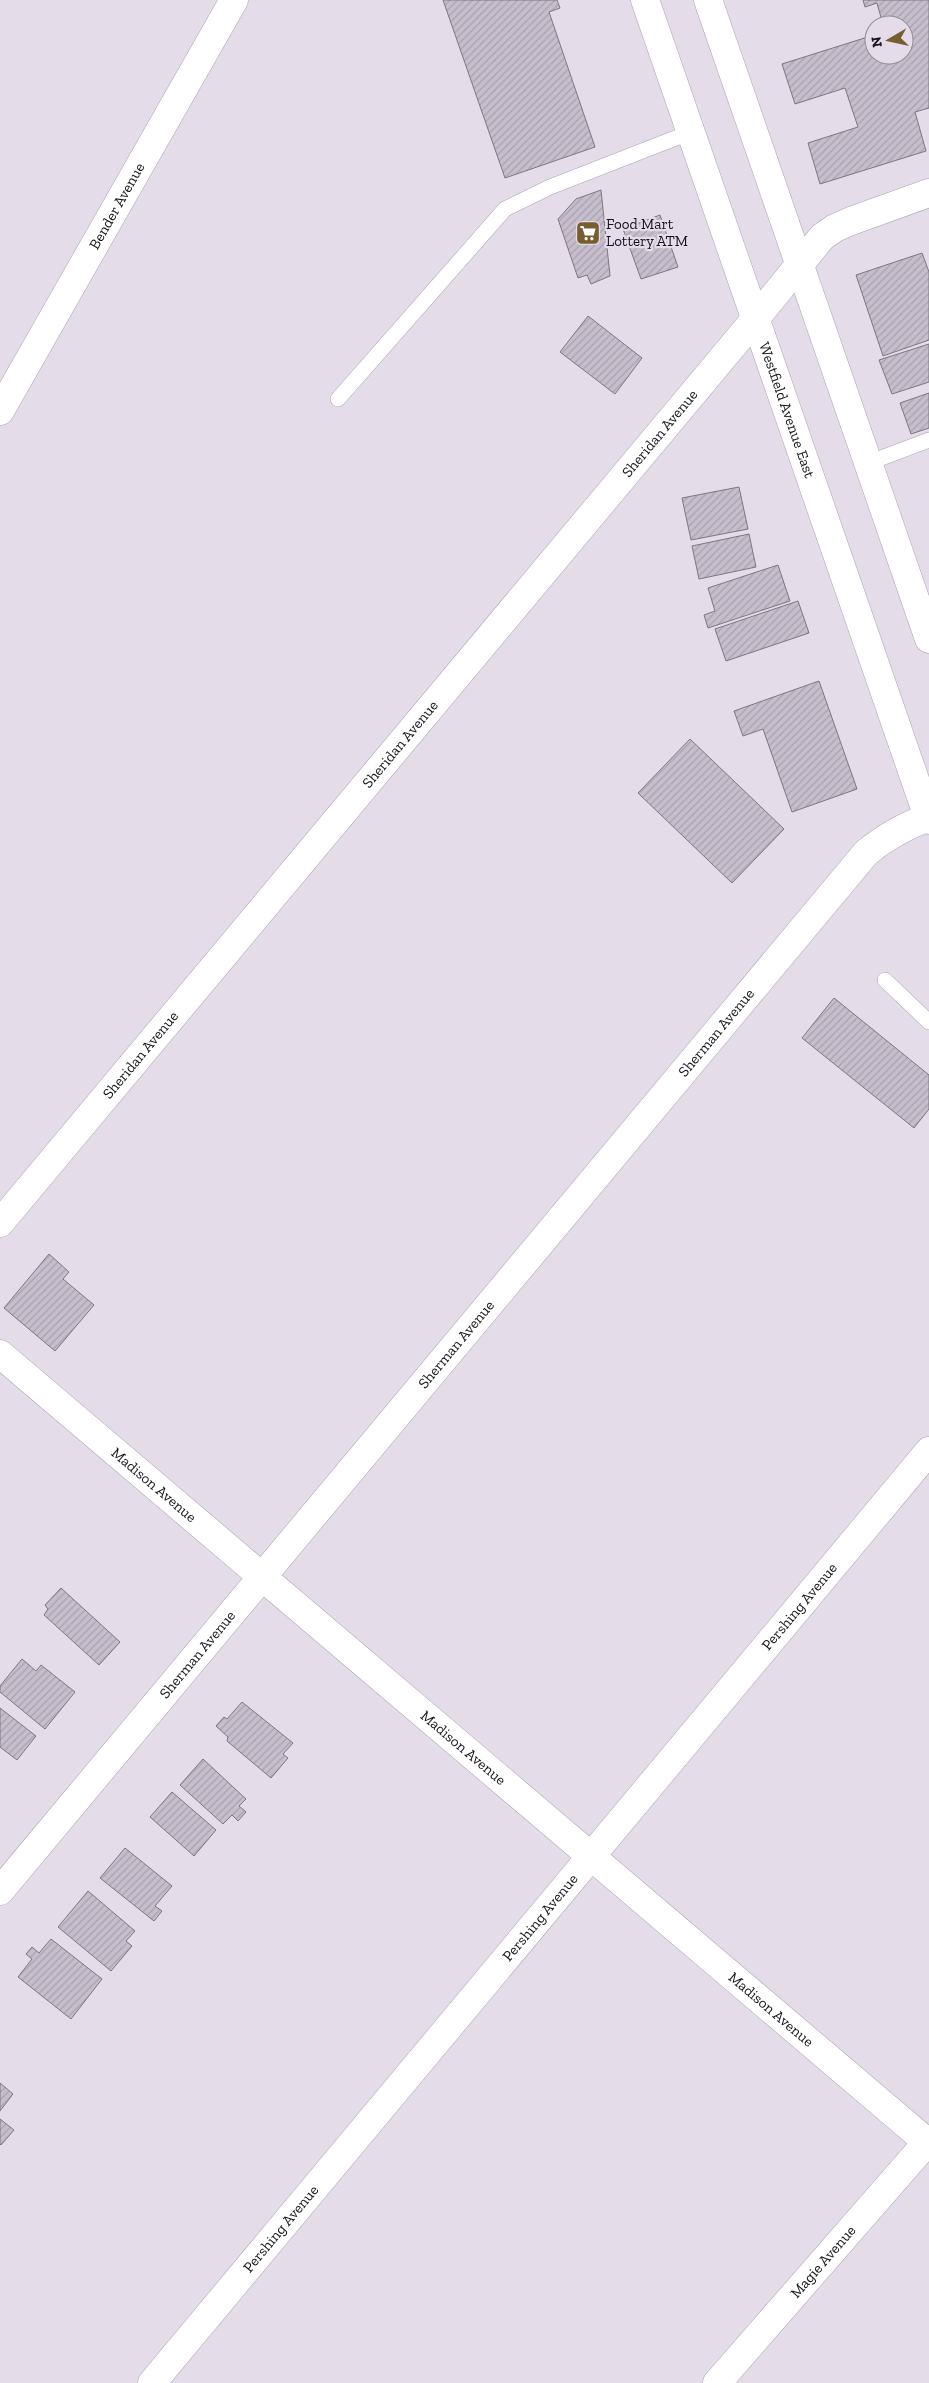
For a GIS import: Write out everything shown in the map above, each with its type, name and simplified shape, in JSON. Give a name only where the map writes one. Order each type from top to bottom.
[{"type":"street","name":"Bender Avenue","points":[[0,411],[234,0]]},
{"type":"street","name":"Westfield Avenue East","points":[[645,0],[929,818]]},
{"type":"street","points":[[708,0],[929,639]]},
{"type":"street","name":"Sheridan Avenue","points":[[0,1223],[822,237],[835,228],[929,193]]},
{"type":"street","name":"Sherman Avenue","points":[[0,1891],[866,853],[882,839],[901,827],[929,818]]},
{"type":"street","name":"Madison Avenue","points":[[0,1354],[928,2140]]},
{"type":"street","name":"Pershing Avenue","points":[[152,2383],[929,1451]]},
{"type":"street","name":"Magie Avenue","points":[[717,2383],[928,2140]]},
{"type":"lane","points":[[338,399],[505,209],[550,187],[691,132]]},
{"type":"lane","points":[[868,462],[929,440]]},
{"type":"lane","points":[[885,980],[929,1022]]},
{"type":"building","points":[[443,0],[557,0],[560,8],[549,12],[595,147],[505,178]]},
{"type":"building","points":[[863,0],[929,0],[929,108],[915,112],[926,151],[820,184],[808,143],[858,127],[845,88],[795,104],[782,64],[864,38],[864,65],[914,65],[914,15],[880,15],[877,3],[865,7]]},
{"type":"building","points":[[601,190],[610,276],[591,284],[587,275],[578,278],[558,219],[576,199]]},
{"type":"building","points":[[660,215],[678,267],[641,279],[623,229]]},
{"type":"building","points":[[922,253],[929,272],[929,340],[883,356],[856,275]]},
{"type":"building","points":[[588,316],[642,358],[615,394],[560,352]]},
{"type":"building","points":[[929,344],[929,382],[892,394],[879,360]]},
{"type":"building","points":[[929,393],[929,428],[911,434],[900,403]]},
{"type":"building","points":[[739,487],[748,529],[691,540],[682,498]]},
{"type":"building","points":[[749,534],[756,567],[699,579],[692,546]]},
{"type":"building","points":[[778,565],[790,601],[708,628],[704,615],[715,611],[708,588]]},
{"type":"building","points":[[798,601],[809,633],[726,661],[715,629]]},
{"type":"building","points":[[819,681],[857,789],[792,812],[763,729],[743,736],[734,711]]},
{"type":"building","points":[[690,739],[784,829],[732,883],[638,793]]},
{"type":"building","points":[[834,998],[929,1075],[929,1109],[914,1128],[802,1038]]},
{"type":"building","points":[[49,1254],[69,1272],[63,1279],[94,1305],[55,1351],[4,1308]]},
{"type":"building","points":[[61,1588],[120,1642],[99,1665],[44,1615],[48,1609],[45,1605]]},
{"type":"building","points":[[22,1659],[36,1671],[41,1665],[75,1692],[45,1729],[0,1692],[0,1686]]},
{"type":"building","points":[[242,1702],[293,1743],[283,1754],[288,1758],[271,1778],[227,1741],[228,1737],[216,1726],[224,1717],[227,1719]]},
{"type":"building","points":[[0,1708],[36,1736],[17,1760],[0,1747]]},
{"type":"building","points":[[203,1759],[246,1799],[239,1806],[246,1812],[238,1821],[232,1815],[223,1824],[180,1785]]},
{"type":"building","points":[[172,1792],[216,1830],[194,1856],[150,1817]]},
{"type":"building","points":[[125,1848],[172,1886],[155,1906],[162,1911],[154,1921],[100,1878]]},
{"type":"building","points":[[88,1891],[135,1931],[126,1941],[132,1946],[111,1971],[58,1927]]},
{"type":"building","points":[[51,1939],[102,1979],[71,2019],[18,1977],[32,1959],[26,1954],[32,1947],[39,1953]]},
{"type":"building","points":[[0,2083],[13,2094],[0,2111]]},
{"type":"building","points":[[0,2119],[14,2130],[1,2145],[0,2144]]},
{"type":"place","name":"Food Mart Lottery ATM","points":[[588,233]]}]
